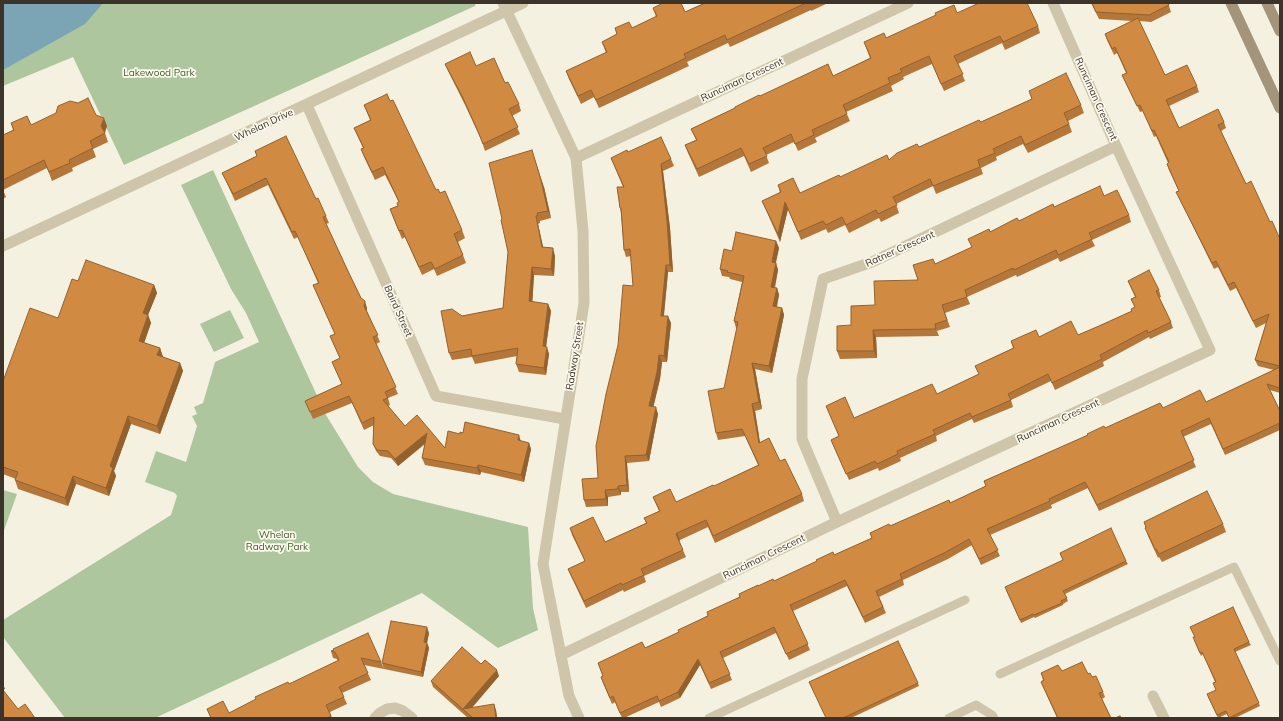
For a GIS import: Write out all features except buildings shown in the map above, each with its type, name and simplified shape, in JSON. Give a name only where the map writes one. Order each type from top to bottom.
[{"type":"main road","points":[[1231,3],[1280,108]]},
{"type":"main road","points":[[1267,3],[1280,31]]},
{"type":"street","name":"Whelan Drive","points":[[3,246],[307,105],[505,7],[523,3]]},
{"type":"street","name":"Runciman Crescent","points":[[576,158],[908,3]]},
{"type":"street","name":"Runciman Crescent","points":[[561,655],[837,522],[1210,350],[1116,146],[1053,3]]},
{"type":"street","name":"Radway Street","points":[[505,7],[576,158],[583,231],[584,303],[543,564],[569,696],[579,718]]},
{"type":"street","name":"Baird Street","points":[[307,105],[436,396],[565,419]]},
{"type":"street","name":"Ratner Crescent","points":[[837,522],[802,438],[802,379],[822,279],[872,262],[1116,146]]},
{"type":"street","points":[[1153,696],[1164,718]]},
{"type":"street","points":[[375,718],[387,709],[395,708],[403,710],[412,718]]},
{"type":"lane","points":[[1000,674],[1234,567],[1280,661]]},
{"type":"lane","points":[[709,718],[965,600]]},
{"type":"lane","points":[[949,718],[976,705],[992,715],[994,718]]},
{"type":"green space","name":"Lakewood Park","points":[[3,3],[476,3],[475,6],[124,165],[73,57],[3,86]]},
{"type":"green space","name":"Whelan Radway Park","points":[[213,170],[326,415],[358,467],[373,482],[393,494],[528,527],[533,608],[538,630],[498,648],[422,593],[155,718],[65,718],[3,637],[3,620],[171,515],[177,496],[175,493],[145,482],[156,451],[186,462],[197,426],[192,416],[197,414],[194,407],[203,403],[215,362],[259,342],[246,313],[231,289],[181,185]]},
{"type":"green space","points":[[230,310],[244,338],[214,352],[200,324]]},
{"type":"green space","points":[[3,490],[17,494],[3,533]]},
{"type":"water","points":[[3,3],[103,3],[85,24],[3,70]]}]
